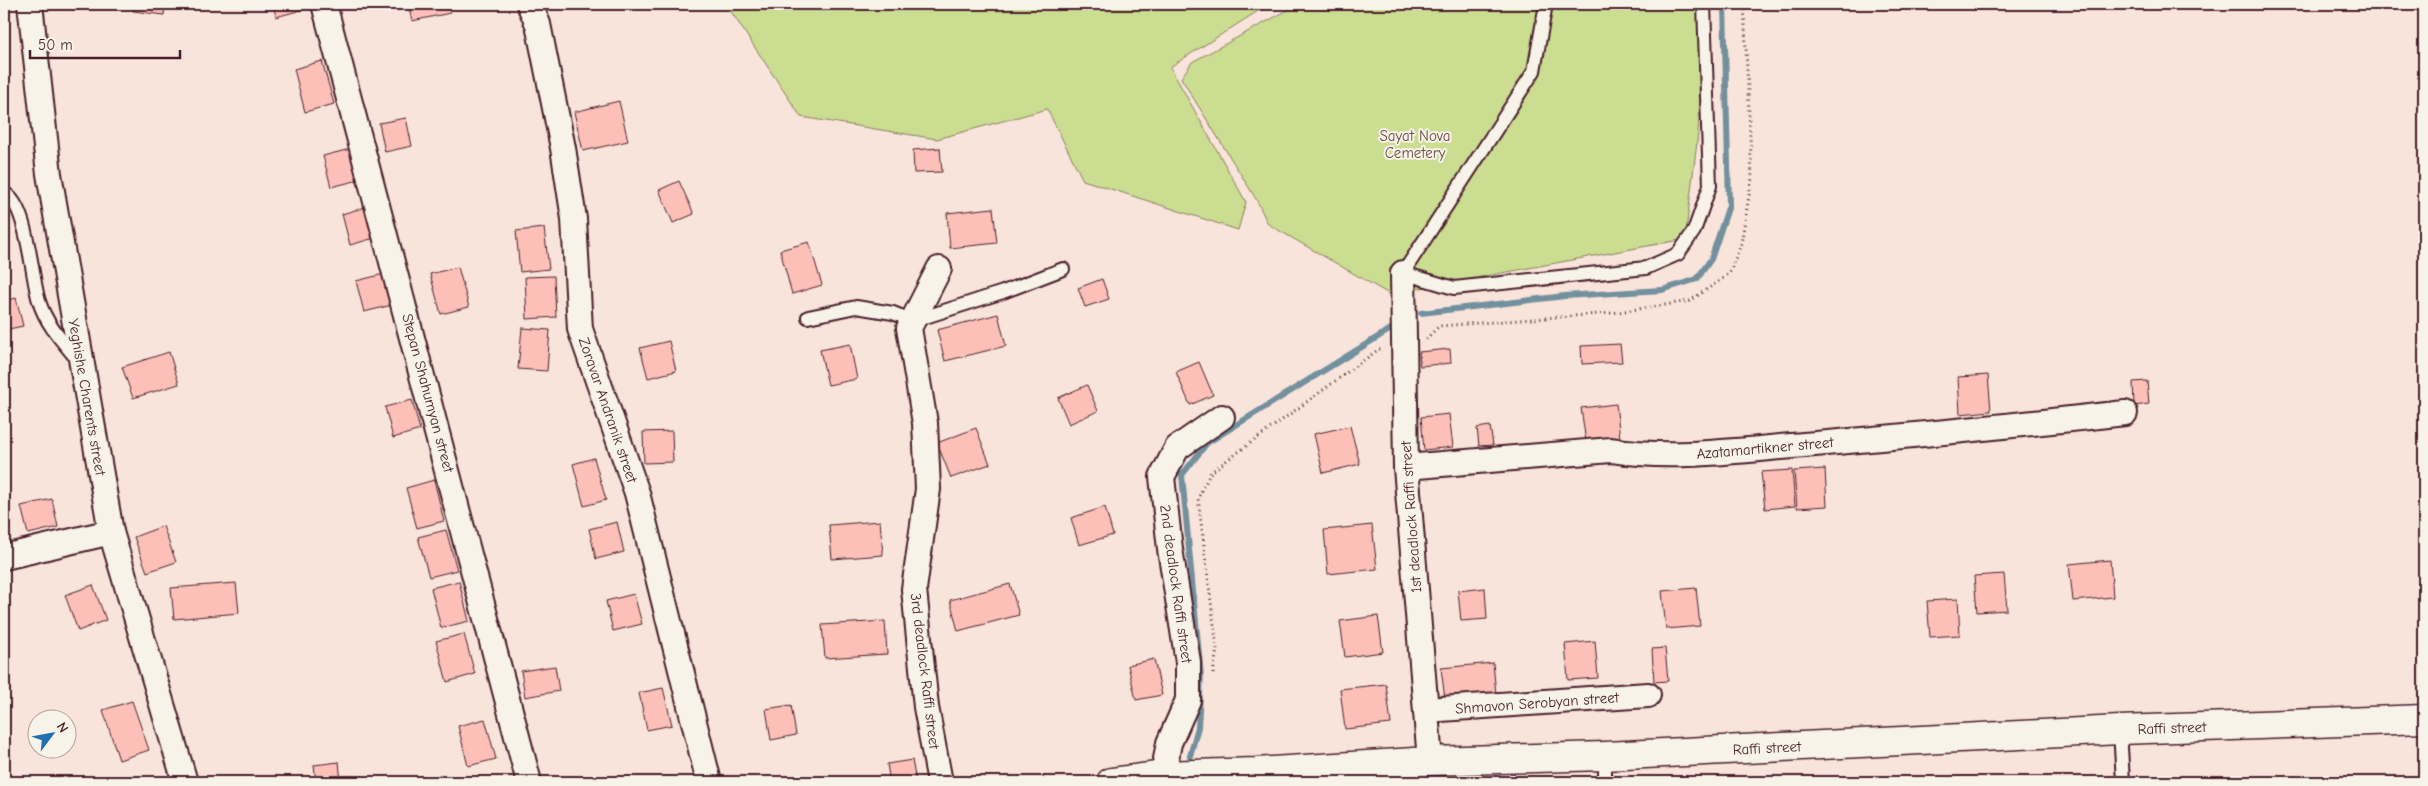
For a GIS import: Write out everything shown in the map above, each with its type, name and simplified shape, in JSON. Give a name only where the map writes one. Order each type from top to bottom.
[{"type":"main road","name":"Raffi street","points":[[1125,781],[1163,775],[1256,772],[1430,761],[1605,769],[2120,730],[2424,719]]},
{"type":"street","name":"Yeghishe Charents street","points":[[30,4],[49,174],[111,532],[186,782]]},
{"type":"street","name":"Stepan Shahumyan street","points":[[324,4],[529,782]]},
{"type":"street","name":"Zoravar Andranik street","points":[[529,4],[538,24],[563,148],[574,219],[580,329],[637,493],[709,782]]},
{"type":"street","name":"3rd deadlock Raffi street","points":[[938,270],[909,328],[925,423],[928,490],[914,590],[926,707],[940,782]]},
{"type":"street","name":"1st deadlock Raffi street","points":[[1403,273],[1406,468],[1430,761]]},
{"type":"street","name":"Azatamartikner street","points":[[1406,468],[1611,450],[1633,453],[1688,454],[1975,430],[2125,414]]},
{"type":"street","name":"2nd deadlock Raffi street","points":[[1163,775],[1169,743],[1188,700],[1188,662],[1170,549],[1162,477],[1177,448],[1222,417]]},
{"type":"street","points":[[4,556],[111,532]]},
{"type":"street","name":"Shmavon Serobyan street","points":[[1426,710],[1648,695]]},
{"type":"lane","points":[[1546,4],[1534,72],[1403,273],[1454,288],[1646,268],[1678,254],[1694,231],[1710,186],[1704,4]]},
{"type":"lane","points":[[4,193],[19,209],[42,310],[50,326],[82,365]]},
{"type":"lane","points":[[808,317],[856,307],[893,313],[913,320],[1003,292],[1063,269]]},
{"type":"lane","points":[[2120,730],[2123,782]]},
{"type":"path","points":[[1213,674],[1217,649],[1198,498],[1211,472],[1379,349],[1403,350],[1419,347],[1440,326],[1612,313],[1690,301],[1729,274],[1741,244],[1752,178],[1744,4]]},
{"type":"green space","points":[[726,4],[1269,4],[1170,67],[1246,202],[1238,230],[1083,180],[1047,109],[937,139],[801,117]]},
{"type":"green space","name":"Sayat Nova Cemetery","points":[[1299,4],[1706,4],[1698,134],[1685,239],[1389,294],[1268,224],[1256,199],[1181,78],[1192,62]]},
{"type":"building","points":[[134,4],[165,4],[164,15],[133,11]]},
{"type":"building","points":[[273,4],[303,4],[305,9],[276,17]]},
{"type":"building","points":[[408,4],[448,4],[450,13],[412,21]]},
{"type":"building","points":[[322,61],[334,104],[305,112],[294,69]]},
{"type":"building","points":[[619,101],[628,141],[583,151],[574,112]]},
{"type":"building","points":[[406,118],[412,146],[385,152],[379,123]]},
{"type":"building","points":[[940,148],[942,172],[914,173],[913,150]]},
{"type":"building","points":[[350,149],[359,180],[331,187],[323,156]]},
{"type":"building","points":[[679,181],[694,214],[673,223],[659,190]]},
{"type":"building","points":[[369,206],[378,237],[350,245],[342,214]]},
{"type":"building","points":[[993,208],[997,243],[950,248],[947,213]]},
{"type":"building","points":[[544,228],[549,269],[520,272],[516,231]]},
{"type":"building","points":[[809,242],[822,285],[792,294],[780,250]]},
{"type":"building","points":[[458,267],[469,307],[441,314],[430,274]]},
{"type":"building","points":[[384,274],[392,305],[364,312],[356,281]]},
{"type":"building","points":[[554,276],[556,317],[527,319],[525,277]]},
{"type":"building","points":[[1102,279],[1109,299],[1085,307],[1078,288]]},
{"type":"building","points":[[16,298],[23,326],[4,330],[4,301]]},
{"type":"building","points":[[998,314],[1006,346],[945,361],[937,330]]},
{"type":"building","points":[[522,328],[550,330],[547,371],[518,369]]},
{"type":"building","points":[[669,341],[676,371],[648,378],[640,348]]},
{"type":"building","points":[[850,344],[857,379],[828,385],[820,350]]},
{"type":"building","points":[[1620,344],[1622,362],[1582,364],[1581,346]]},
{"type":"building","points":[[1450,349],[1451,363],[1420,366],[1419,352]]},
{"type":"building","points":[[169,352],[179,384],[133,398],[122,367]]},
{"type":"building","points":[[1199,362],[1213,395],[1190,405],[1176,372]]},
{"type":"building","points":[[1988,375],[1991,411],[1960,414],[1958,377]]},
{"type":"building","points":[[2147,381],[2149,404],[2134,406],[2133,382]]},
{"type":"building","points":[[1087,385],[1098,411],[1069,424],[1058,398]]},
{"type":"building","points":[[412,400],[420,430],[393,438],[385,407]]},
{"type":"building","points":[[1616,404],[1620,438],[1586,442],[1581,408]]},
{"type":"building","points":[[1449,414],[1453,447],[1424,450],[1421,417]]},
{"type":"building","points":[[1350,426],[1360,464],[1323,473],[1314,434]]},
{"type":"building","points":[[1490,426],[1493,445],[1479,446],[1477,428]]},
{"type":"building","points":[[976,428],[990,464],[951,478],[937,443]]},
{"type":"building","points":[[672,431],[673,462],[644,463],[643,432]]},
{"type":"building","points":[[594,458],[606,500],[584,506],[573,464]]},
{"type":"building","points":[[1825,469],[1827,506],[1797,508],[1794,471]]},
{"type":"building","points":[[1792,470],[1795,506],[1765,509],[1761,472]]},
{"type":"building","points":[[434,480],[444,521],[417,528],[406,488]]},
{"type":"building","points":[[52,499],[58,527],[28,534],[21,506]]},
{"type":"building","points":[[1105,507],[1113,535],[1079,545],[1071,518]]},
{"type":"building","points":[[880,521],[883,555],[832,559],[829,525]]},
{"type":"building","points":[[617,522],[624,552],[596,559],[589,529]]},
{"type":"building","points":[[1372,525],[1377,569],[1328,574],[1324,530]]},
{"type":"building","points":[[163,526],[176,562],[147,572],[134,537]]},
{"type":"building","points":[[446,530],[457,570],[429,577],[418,537]]},
{"type":"building","points":[[2110,560],[2113,597],[2073,601],[2069,564]]},
{"type":"building","points":[[2004,574],[2007,610],[1977,612],[1974,576]]},
{"type":"building","points":[[459,581],[469,621],[441,628],[431,588]]},
{"type":"building","points":[[236,583],[239,613],[174,619],[171,588]]},
{"type":"building","points":[[1010,584],[1019,615],[958,631],[950,600]]},
{"type":"building","points":[[93,585],[106,620],[78,631],[65,595]]},
{"type":"building","points":[[1485,588],[1487,619],[1461,621],[1458,591]]},
{"type":"building","points":[[1696,588],[1700,626],[1666,629],[1662,591]]},
{"type":"building","points":[[634,594],[642,624],[613,631],[606,601]]},
{"type":"building","points":[[1958,599],[1960,635],[1930,637],[1927,601]]},
{"type":"building","points":[[1378,616],[1383,652],[1345,657],[1340,621]]},
{"type":"building","points":[[885,621],[887,654],[825,658],[822,625]]},
{"type":"building","points":[[464,634],[475,674],[447,682],[436,641]]},
{"type":"building","points":[[1595,641],[1598,678],[1568,680],[1565,644]]},
{"type":"building","points":[[1665,648],[1668,681],[1654,682],[1652,649]]},
{"type":"building","points":[[1154,659],[1162,695],[1136,700],[1128,665]]},
{"type":"building","points":[[1493,663],[1496,694],[1445,699],[1441,668]]},
{"type":"building","points":[[555,666],[559,691],[525,697],[521,671]]},
{"type":"building","points":[[1386,684],[1391,724],[1345,729],[1340,689]]},
{"type":"building","points":[[663,688],[672,725],[647,730],[639,693]]},
{"type":"building","points":[[132,701],[149,750],[119,760],[103,710]]},
{"type":"building","points":[[791,705],[796,735],[771,740],[766,709]]},
{"type":"building","points":[[485,719],[496,759],[468,766],[458,726]]},
{"type":"building","points":[[912,760],[916,782],[890,782],[887,764]]},
{"type":"building","points":[[339,762],[341,782],[316,782],[314,765]]},
{"type":"waterway","points":[[1421,313],[1565,296],[1662,290],[1697,279],[1711,259],[1729,205],[1724,4]]},
{"type":"waterway","points":[[1190,756],[1198,727],[1201,676],[1182,475],[1207,443],[1394,327]]}]
